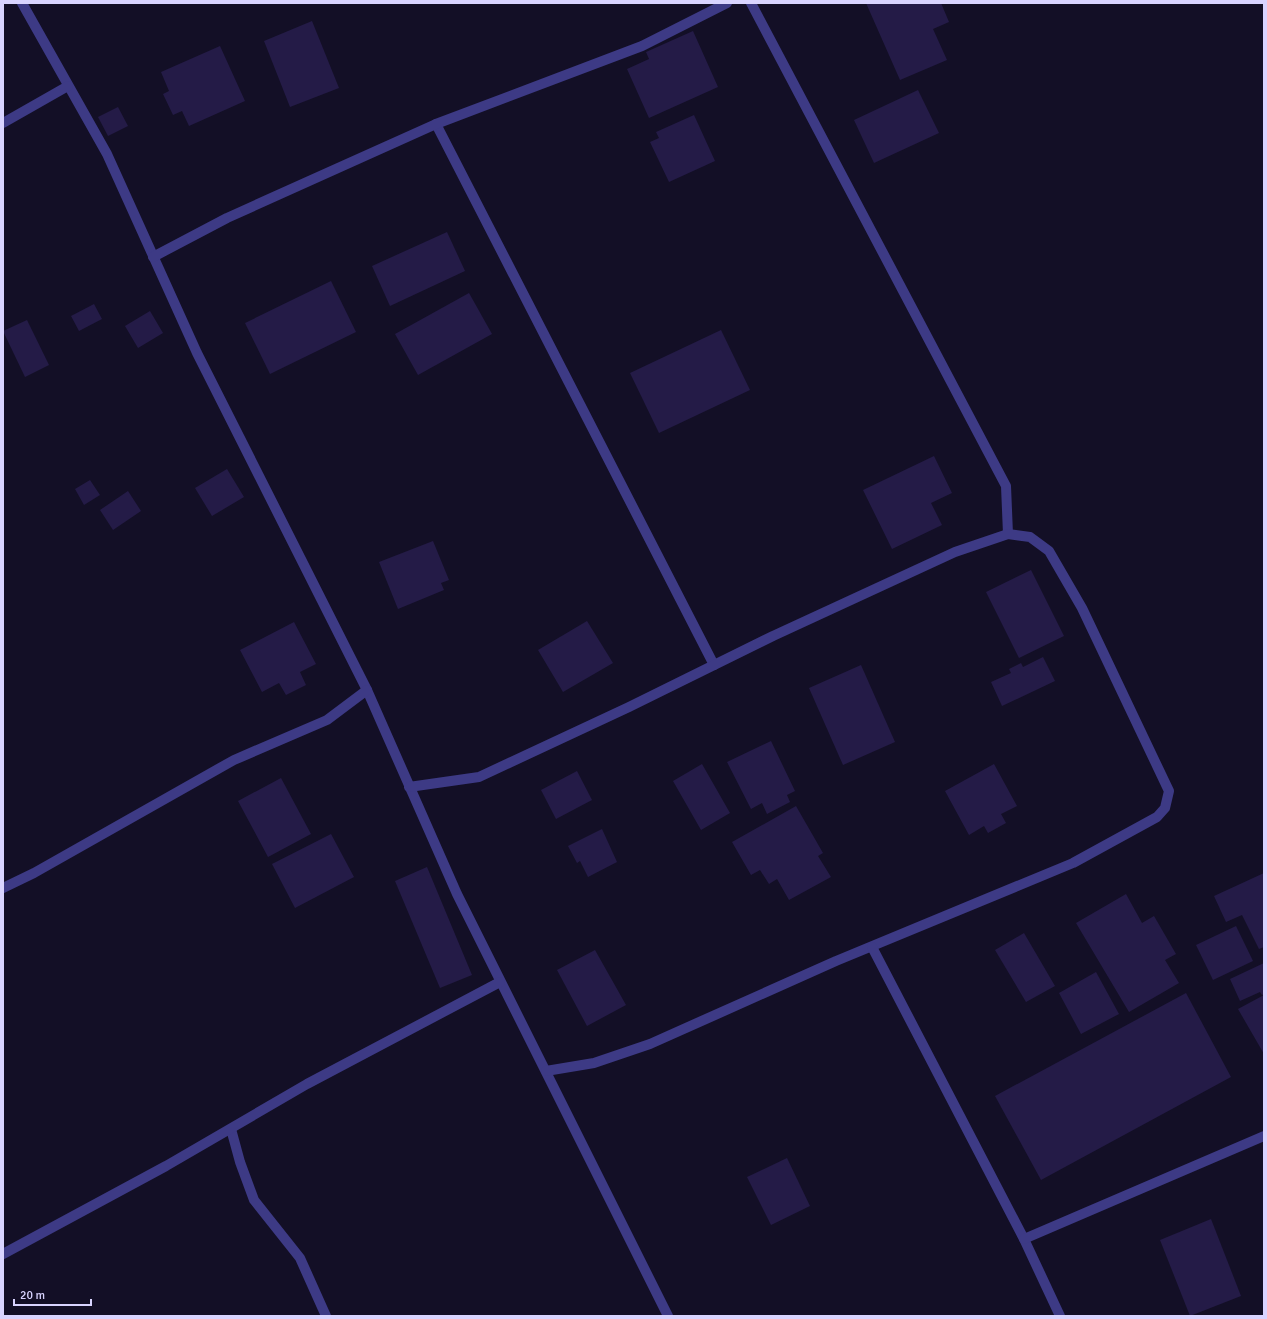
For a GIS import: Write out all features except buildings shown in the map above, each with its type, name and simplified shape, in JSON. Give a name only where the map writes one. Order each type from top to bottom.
[{"type":"street","points":[[22,3],[106,154],[197,353],[367,690],[457,894],[668,1316]]},
{"type":"street","points":[[153,257],[227,218],[436,124],[642,46],[727,3]]},
{"type":"street","points":[[751,3],[1006,486],[1008,534]]},
{"type":"street","points":[[3,123],[68,86]]},
{"type":"street","points":[[436,124],[714,665]]},
{"type":"street","points":[[409,787],[479,776],[629,707],[773,636],[956,552],[1008,534],[1030,537],[1049,550],[1082,608],[1169,791],[1165,808],[1157,817],[1073,862],[872,946],[650,1044],[594,1063],[546,1072]]},
{"type":"street","points":[[3,888],[234,760],[327,720],[367,690]]},
{"type":"street","points":[[872,946],[1024,1239],[1060,1316]]},
{"type":"street","points":[[3,1254],[166,1166],[307,1084],[500,982]]},
{"type":"street","points":[[231,1129],[240,1162],[254,1200],[300,1258],[326,1316]]},
{"type":"street","points":[[1024,1239],[1264,1136]]}]
